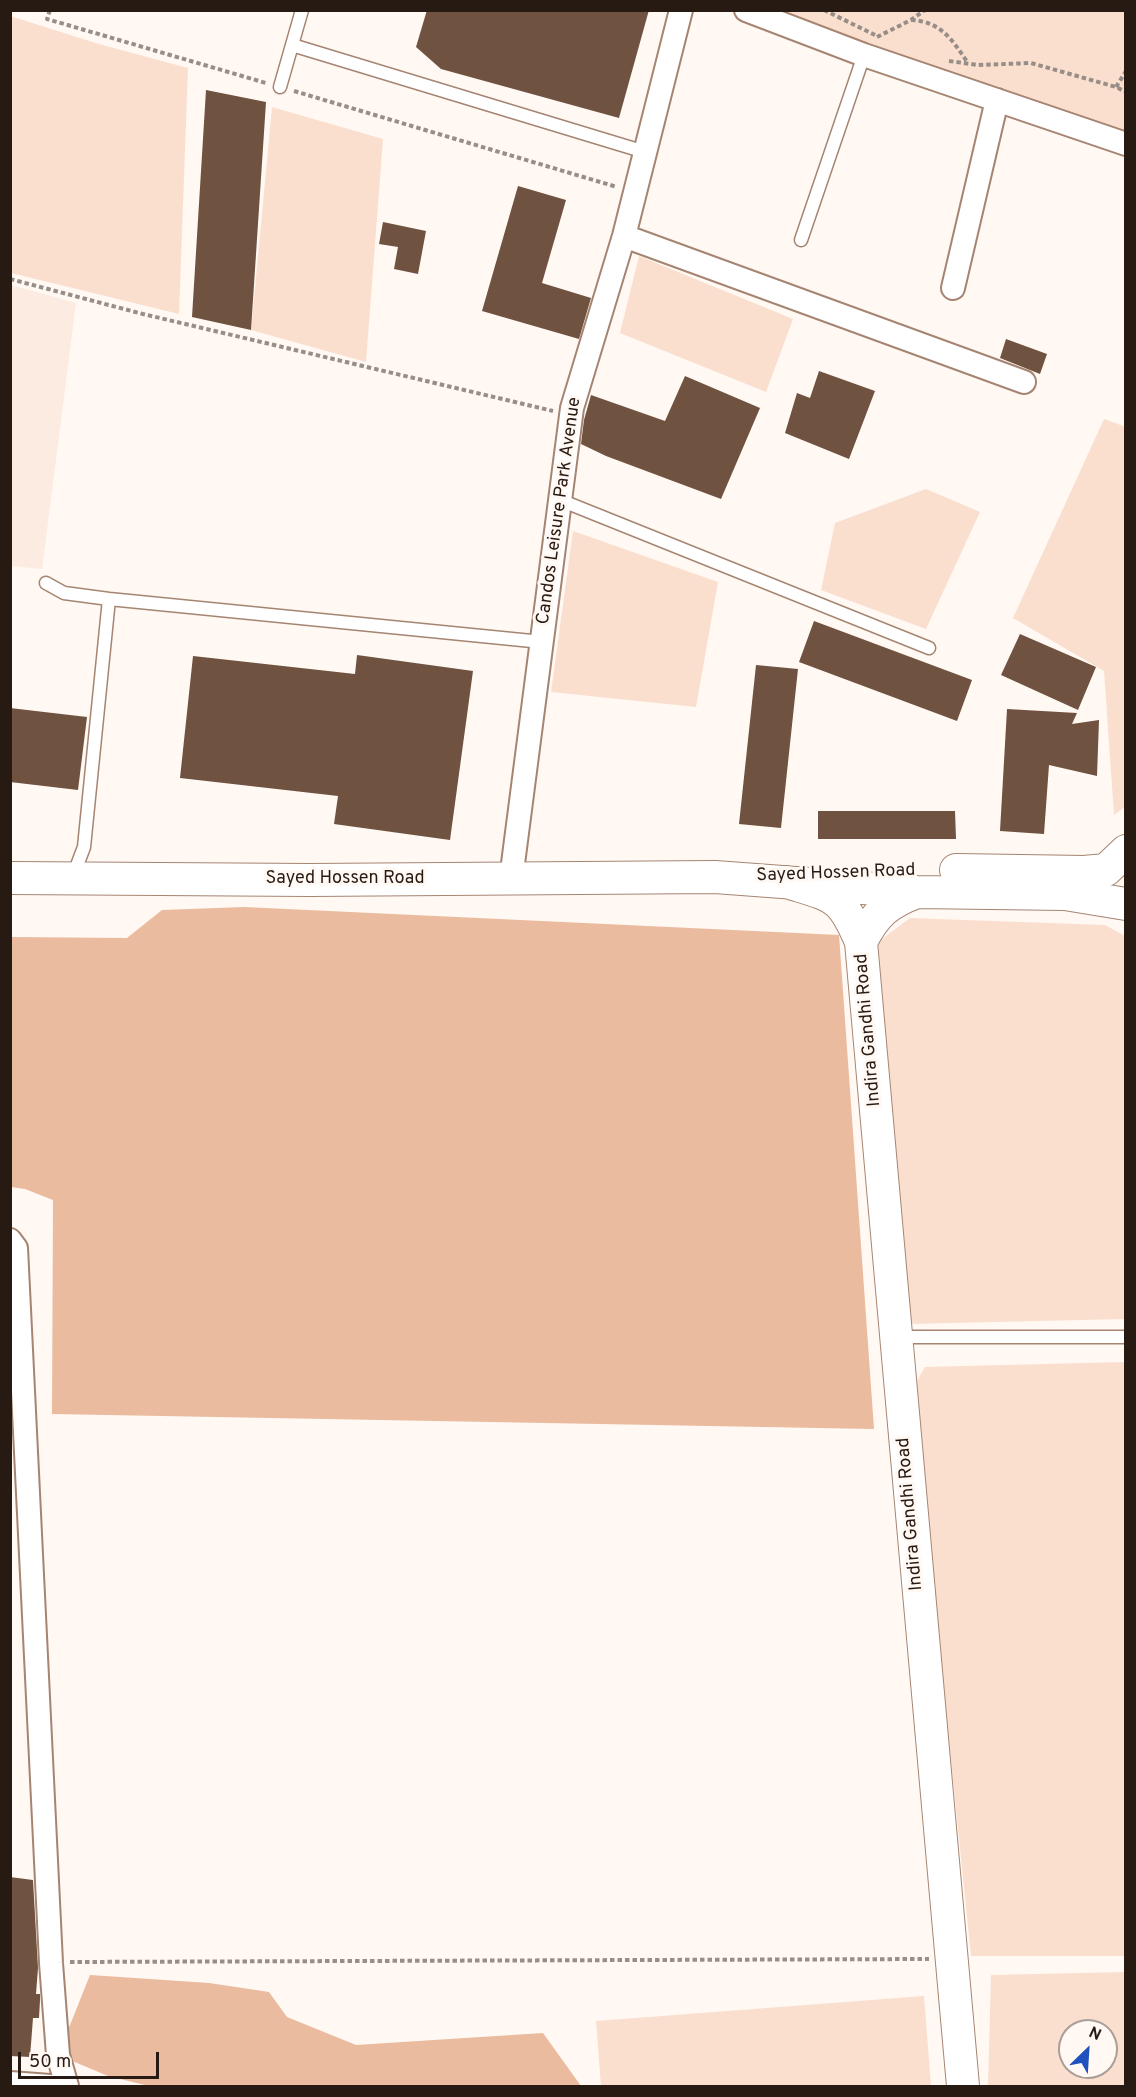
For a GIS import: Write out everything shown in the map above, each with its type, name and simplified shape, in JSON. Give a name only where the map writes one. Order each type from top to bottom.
[{"type":"main road","name":"Sayed Hossen Road","points":[[10,878],[729,878],[918,870],[1084,872],[1106,870],[1125,851]]},
{"type":"main road","points":[[1125,859],[1125,877]]},
{"type":"main road","name":"Sayed Hossen Road","points":[[729,878],[916,892],[1065,894],[1125,904]]},
{"type":"main road","name":"Indira Gandhi Road","points":[[787,882],[823,893],[839,901],[851,917],[861,942],[963,2086]]},
{"type":"main road","name":"Indira Gandhi Road","points":[[861,942],[881,911],[897,899],[916,892]]},
{"type":"street","name":"Candos Leisure Park Avenue","points":[[511,879],[572,414],[624,236],[681,10]]},
{"type":"street","points":[[746,10],[864,55],[1125,144]]},
{"type":"street","points":[[953,288],[997,100]]},
{"type":"street","points":[[624,236],[1024,382]]},
{"type":"street","points":[[10,1240],[16,1248],[51,1963],[58,2055],[67,2086]]},
{"type":"street","points":[[10,2083],[50,2086]]},
{"type":"lane","points":[[280,87],[302,10]]},
{"type":"lane","points":[[292,45],[645,152]]},
{"type":"lane","points":[[801,240],[864,55]]},
{"type":"lane","points":[[560,500],[929,648]]},
{"type":"lane","points":[[46,583],[64,593],[109,599],[542,642]]},
{"type":"lane","points":[[73,878],[84,847],[109,599]]},
{"type":"lane","points":[[895,1337],[1125,1337]]},
{"type":"path","points":[[50,10],[47,19],[635,193]]},
{"type":"path","points":[[824,10],[887,41]]},
{"type":"path","points":[[878,37],[926,10]]},
{"type":"path","points":[[911,20],[925,21],[944,32],[968,63]]},
{"type":"path","points":[[948,61],[1031,63],[1116,87],[1125,92]]},
{"type":"path","points":[[1116,87],[1125,71]]},
{"type":"path","points":[[10,279],[155,317],[572,414]]},
{"type":"path","points":[[51,1963],[952,1959]]},
{"type":"shaded area","points":[[748,11],[1125,11],[1125,144]]},
{"type":"shaded area","points":[[10,16],[99,44],[188,68],[179,314],[11,273]]},
{"type":"shaded area","points":[[272,107],[383,139],[366,362],[251,330]]},
{"type":"shaded area","points":[[639,256],[793,319],[766,392],[620,333]]},
{"type":"shaded area","points":[[11,285],[76,303],[42,569],[11,566]]},
{"type":"shaded area","points":[[1104,419],[1126,427],[1126,806],[1114,815],[1104,671],[1013,618]]},
{"type":"shaded area","points":[[926,489],[980,512],[926,629],[821,590],[835,523]]},
{"type":"shaded area","points":[[573,531],[718,582],[696,707],[551,692]]},
{"type":"shaded area","points":[[244,907],[839,935],[874,1429],[52,1414],[53,1200],[25,1189],[11,1187],[11,937],[127,938],[162,910]]},
{"type":"shaded area","points":[[910,918],[1105,925],[1125,936],[1125,1319],[908,1324],[878,942]]},
{"type":"shaded area","points":[[1125,1362],[1125,1956],[971,1956],[913,1388],[925,1367]]},
{"type":"shaded area","points":[[1125,1972],[1125,2086],[988,2086],[991,1975]]},
{"type":"shaded area","points":[[90,1975],[209,1983],[269,1992],[287,2017],[356,2045],[543,2033],[581,2086],[149,2086],[108,2076],[58,2055]]},
{"type":"shaded area","points":[[924,1996],[931,2086],[601,2086],[596,2021]]},
{"type":"building","points":[[427,10],[649,10],[619,118],[441,69],[416,47]]},
{"type":"building","points":[[206,90],[266,102],[251,330],[192,317]]},
{"type":"building","points":[[518,186],[566,200],[542,283],[591,298],[579,339],[482,311]]},
{"type":"building","points":[[383,222],[426,231],[418,274],[394,269],[398,247],[379,244]]},
{"type":"building","points":[[1006,339],[1047,354],[1040,374],[1000,358]]},
{"type":"building","points":[[819,371],[875,391],[849,459],[785,433],[797,393],[810,398]]},
{"type":"building","points":[[685,376],[760,408],[721,499],[606,456],[581,444],[584,420],[591,395],[665,421]]},
{"type":"building","points":[[814,621],[972,680],[957,721],[799,662]]},
{"type":"building","points":[[1020,634],[1096,667],[1078,710],[1001,675]]},
{"type":"building","points":[[357,655],[473,671],[450,840],[334,824],[338,796],[180,778],[193,656],[355,674]]},
{"type":"building","points":[[756,665],[798,669],[781,828],[739,824]]},
{"type":"building","points":[[10,708],[87,717],[78,790],[10,782]]},
{"type":"building","points":[[1007,709],[1077,713],[1072,724],[1099,720],[1097,776],[1049,765],[1044,834],[1000,831]]},
{"type":"building","points":[[818,811],[955,811],[956,839],[818,839]]},
{"type":"building","points":[[10,1877],[33,1880],[38,1968],[36,1994],[40,1994],[40,2000],[39,2018],[33,2018],[30,2057],[10,2056]]}]
